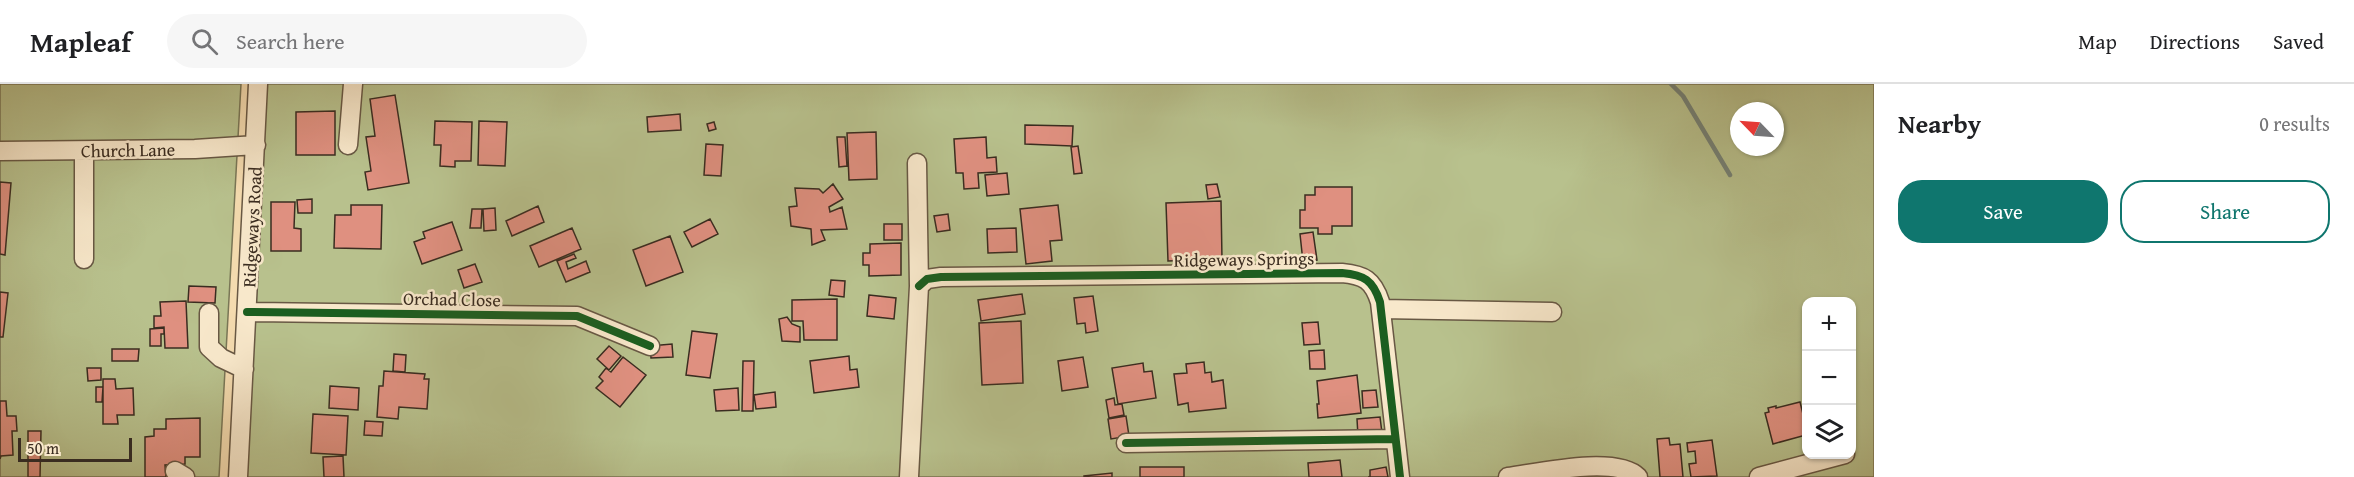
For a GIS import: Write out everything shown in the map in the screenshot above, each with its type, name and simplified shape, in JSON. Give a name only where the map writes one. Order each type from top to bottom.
[{"type":"street","name":"Ridgeways Road","points":[[238,477],[258,84]]},
{"type":"street","points":[[348,145],[353,84]]},
{"type":"street","name":"Church Lane","points":[[0,151],[84,151],[256,145]]},
{"type":"street","points":[[84,151],[84,259]]},
{"type":"street","points":[[909,477],[919,286],[917,163]]},
{"type":"street","name":"Ridgeways Springs","points":[[919,286],[927,279],[941,277],[1342,273],[1360,275],[1370,280],[1376,289],[1381,309],[1400,477]]},
{"type":"street","points":[[1381,309],[1552,312]]},
{"type":"street","name":"Orchad Close","points":[[247,312],[577,316],[650,346]]},
{"type":"street","points":[[209,313],[209,347],[221,358],[244,369]]},
{"type":"street","points":[[1126,443],[1395,439]]},
{"type":"street","points":[[1758,477],[1827,459]]},
{"type":"street","points":[[1508,477],[1603,467],[1624,469],[1638,477]]},
{"type":"green space","points":[[0,84],[241,84],[219,477],[0,477]]},
{"type":"green space","points":[[261,84],[1874,84],[1874,477],[245,477]]},
{"type":"building","points":[[395,95],[409,183],[368,190],[365,172],[371,171],[366,137],[375,136],[370,99]]},
{"type":"building","points":[[335,111],[335,155],[296,155],[296,112]]},
{"type":"building","points":[[680,114],[681,130],[648,132],[647,117]]},
{"type":"building","points":[[435,121],[472,122],[471,161],[455,161],[455,167],[440,166],[441,145],[434,145]]},
{"type":"building","points":[[479,121],[507,122],[505,166],[478,165]]},
{"type":"building","points":[[714,122],[716,129],[709,131],[707,124]]},
{"type":"building","points":[[1025,125],[1073,126],[1072,146],[1025,144]]},
{"type":"building","points":[[876,132],[877,179],[849,180],[847,133]]},
{"type":"building","points":[[837,137],[845,137],[847,166],[839,167]]},
{"type":"building","points":[[986,137],[987,158],[996,157],[997,172],[978,173],[979,188],[964,189],[963,173],[956,173],[954,139]]},
{"type":"building","points":[[706,144],[723,145],[721,176],[704,175]]},
{"type":"building","points":[[1078,146],[1082,173],[1074,174],[1071,147]]},
{"type":"building","points":[[1007,173],[1009,194],[987,196],[985,175]]},
{"type":"building","points":[[0,182],[11,183],[5,255],[0,254]]},
{"type":"building","points":[[833,184],[843,199],[829,207],[830,212],[842,207],[847,229],[821,230],[825,240],[812,245],[811,229],[791,226],[789,207],[797,206],[795,188],[819,189],[823,193]]},
{"type":"building","points":[[1217,184],[1220,197],[1208,199],[1206,185]]},
{"type":"building","points":[[1315,187],[1352,187],[1352,226],[1332,226],[1332,234],[1318,234],[1318,228],[1300,228],[1300,210],[1305,210],[1305,195],[1315,195]]},
{"type":"building","points":[[312,199],[312,213],[298,213],[297,200]]},
{"type":"building","points":[[1221,201],[1222,259],[1168,261],[1166,203]]},
{"type":"building","points":[[271,202],[295,202],[294,228],[301,229],[301,251],[271,251]]},
{"type":"building","points":[[351,205],[382,205],[381,249],[334,248],[335,215],[351,215]]},
{"type":"building","points":[[1058,205],[1062,240],[1050,241],[1052,261],[1026,264],[1020,209]]},
{"type":"building","points":[[538,206],[544,222],[512,236],[506,221]]},
{"type":"building","points":[[495,208],[496,230],[484,231],[483,209]]},
{"type":"building","points":[[472,209],[482,209],[481,228],[470,228]]},
{"type":"building","points":[[948,214],[950,230],[937,232],[934,216]]},
{"type":"building","points":[[710,219],[718,234],[692,247],[684,232]]},
{"type":"building","points":[[452,222],[462,250],[422,264],[414,242],[425,238],[423,232]]},
{"type":"building","points":[[884,224],[902,224],[902,240],[884,240]]},
{"type":"building","points":[[572,228],[581,249],[539,267],[530,246]]},
{"type":"building","points":[[1016,228],[1017,252],[988,253],[987,229]]},
{"type":"building","points":[[1313,232],[1317,260],[1303,262],[1300,234]]},
{"type":"building","points":[[670,236],[683,272],[646,286],[633,250]]},
{"type":"building","points":[[901,243],[901,275],[869,276],[869,265],[863,265],[863,253],[870,253],[870,244]]},
{"type":"building","points":[[574,254],[576,258],[566,262],[568,269],[586,261],[590,272],[566,282],[557,261]]},
{"type":"building","points":[[475,264],[482,282],[464,288],[458,270]]},
{"type":"building","points":[[831,280],[845,281],[844,297],[829,295]]},
{"type":"building","points":[[189,286],[216,287],[215,303],[188,302]]},
{"type":"building","points":[[0,292],[8,293],[3,337],[0,337]]},
{"type":"building","points":[[1022,294],[1025,314],[981,321],[978,300]]},
{"type":"building","points":[[869,295],[896,298],[894,319],[867,316]]},
{"type":"building","points":[[1093,296],[1098,331],[1086,333],[1085,323],[1077,324],[1074,298]]},
{"type":"building","points":[[837,299],[837,340],[804,340],[803,321],[792,321],[792,300]]},
{"type":"building","points":[[186,301],[188,348],[165,348],[164,327],[154,328],[154,316],[161,316],[160,302]]},
{"type":"building","points":[[787,317],[792,324],[800,327],[800,342],[782,341],[779,319]]},
{"type":"building","points":[[1021,321],[1023,383],[982,385],[979,323]]},
{"type":"building","points":[[1318,322],[1320,344],[1304,345],[1302,323]]},
{"type":"building","points":[[164,328],[164,334],[161,334],[161,346],[150,346],[150,329]]},
{"type":"building","points":[[692,331],[717,334],[710,378],[686,375]]},
{"type":"building","points":[[672,344],[673,357],[651,358],[650,346]]},
{"type":"building","points":[[609,346],[621,356],[609,370],[597,359]]},
{"type":"building","points":[[112,349],[139,349],[138,361],[112,361]]},
{"type":"building","points":[[1324,350],[1325,369],[1310,369],[1309,351]]},
{"type":"building","points":[[394,354],[406,355],[405,372],[393,371]]},
{"type":"building","points":[[849,356],[850,370],[857,369],[859,387],[814,393],[810,361]]},
{"type":"building","points":[[623,357],[646,375],[620,407],[596,388],[603,381],[599,377],[606,368],[611,372]]},
{"type":"building","points":[[1083,357],[1088,387],[1062,391],[1058,361]]},
{"type":"building","points":[[743,361],[754,361],[753,411],[742,411]]},
{"type":"building","points":[[1204,362],[1205,373],[1211,372],[1212,382],[1223,380],[1226,408],[1189,412],[1188,403],[1178,405],[1174,374],[1187,373],[1186,364]]},
{"type":"building","points":[[1143,363],[1144,372],[1152,371],[1156,398],[1118,404],[1112,368]]},
{"type":"building","points":[[87,368],[101,368],[101,380],[88,381]]},
{"type":"building","points":[[384,371],[425,374],[424,379],[429,379],[427,409],[399,407],[398,419],[377,417],[379,386],[383,386]]},
{"type":"building","points":[[1357,375],[1361,413],[1318,418],[1317,381]]},
{"type":"building","points":[[103,379],[115,379],[116,389],[133,388],[134,415],[117,415],[118,424],[103,424]]},
{"type":"building","points":[[330,386],[359,388],[358,410],[329,408]]},
{"type":"building","points":[[96,387],[103,387],[102,402],[96,402]]},
{"type":"building","points":[[738,388],[739,410],[716,411],[714,390]]},
{"type":"building","points":[[1376,390],[1378,407],[1363,408],[1362,391]]},
{"type":"building","points":[[775,392],[776,407],[756,409],[754,395]]},
{"type":"building","points":[[1114,398],[1115,405],[1122,404],[1124,415],[1109,418],[1106,400]]},
{"type":"building","points":[[0,401],[6,401],[7,416],[16,416],[17,431],[12,431],[13,455],[1,456],[0,459]]},
{"type":"building","points":[[1800,402],[1802,436],[1773,444],[1765,413],[1769,412],[1768,408],[1776,406],[1776,408]]},
{"type":"building","points":[[313,414],[348,416],[346,455],[311,453]]},
{"type":"building","points":[[1126,416],[1129,436],[1111,439],[1108,419]]},
{"type":"building","points":[[1380,417],[1382,433],[1358,436],[1357,419]]},
{"type":"building","points":[[200,418],[200,457],[185,457],[185,464],[165,465],[166,477],[145,477],[145,437],[154,436],[154,429],[166,429],[166,419]]},
{"type":"building","points":[[365,421],[383,422],[382,436],[364,435]]},
{"type":"building","points":[[28,431],[41,431],[40,477],[28,477]]},
{"type":"building","points":[[1669,438],[1670,445],[1680,444],[1683,477],[1660,477],[1657,439]]},
{"type":"building","points":[[1712,440],[1717,476],[1691,477],[1689,464],[1696,463],[1695,451],[1688,452],[1687,443]]},
{"type":"building","points":[[343,456],[344,477],[324,477],[323,457]]},
{"type":"building","points":[[1340,460],[1342,477],[1309,477],[1308,463]]},
{"type":"building","points":[[1140,467],[1184,467],[1184,477],[1140,477]]},
{"type":"building","points":[[1386,467],[1388,477],[1370,477],[1370,470]]},
{"type":"building","points":[[1112,473],[1112,477],[1084,477],[1084,476]]},
{"type":"waterway","points":[[1671,84],[1683,96],[1730,175]]},
{"type":"cycle path","points":[[919,286],[927,279],[941,277],[1342,273],[1362,277],[1374,288],[1380,302],[1400,477]]},
{"type":"cycle path","points":[[247,312],[577,316],[650,346]]},
{"type":"cycle path","points":[[1126,443],[1395,439]]}]
